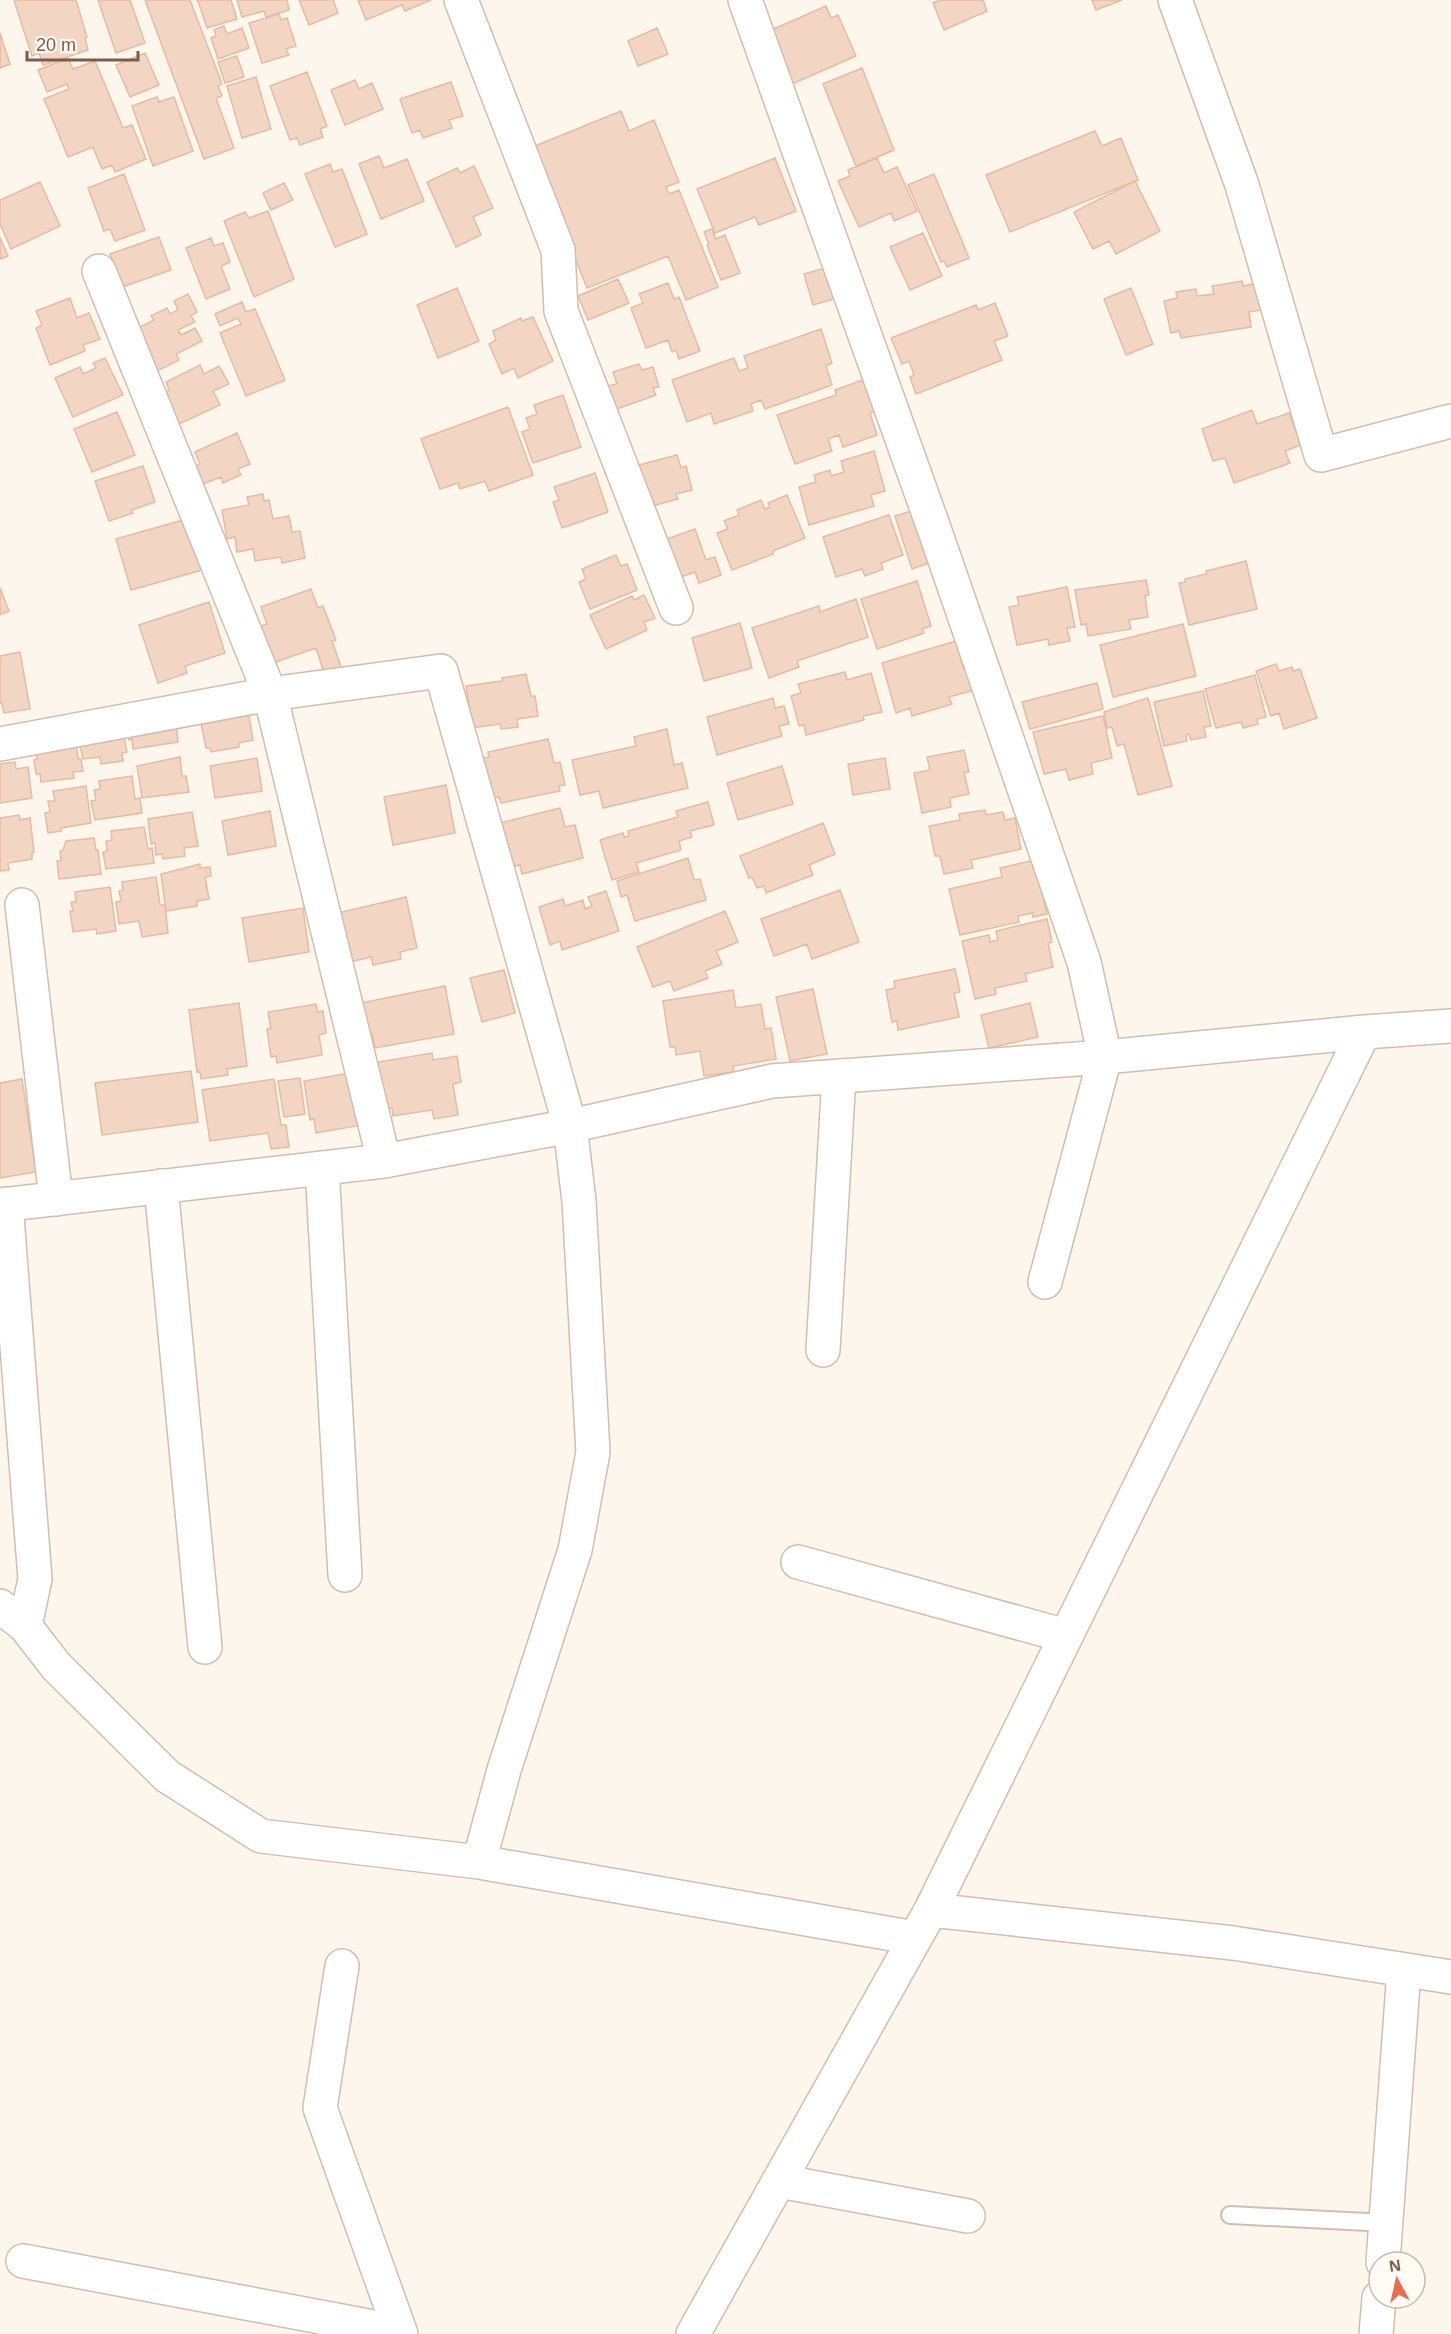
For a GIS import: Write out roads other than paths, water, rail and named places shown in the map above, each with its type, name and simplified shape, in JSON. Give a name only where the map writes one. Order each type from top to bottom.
[{"type":"street","points":[[460,0],[558,250],[561,311],[676,608]]},
{"type":"street","points":[[745,0],[936,534],[1084,962],[1106,1057],[1045,1282]]},
{"type":"street","points":[[1175,0],[1242,185],[1322,455],[1451,421]]},
{"type":"street","points":[[99,271],[270,694],[384,1161]]},
{"type":"street","points":[[0,744],[270,694],[441,671],[570,1126],[579,1201],[592,1452],[574,1550],[504,1770],[479,1862]]},
{"type":"street","points":[[22,905],[57,1199]]},
{"type":"street","points":[[1451,1026],[1364,1032],[1106,1057],[772,1081],[570,1126],[384,1161],[3,1205],[35,1579],[13,1616],[56,1666],[167,1776],[261,1836],[479,1862],[923,1924],[1233,1943],[1451,1977]]},
{"type":"street","points":[[693,2334],[923,1924],[1364,1032]]},
{"type":"street","points":[[823,1350],[839,1076]]},
{"type":"street","points":[[321,1168],[345,1575]]},
{"type":"street","points":[[161,1186],[205,1647]]},
{"type":"street","points":[[798,1562],[1066,1636]]},
{"type":"street","points":[[342,1966],[320,2108],[400,2333]]},
{"type":"street","points":[[1384,2250],[1404,1970]]},
{"type":"street","points":[[779,2181],[968,2216]]},
{"type":"street","points":[[23,2261],[400,2333]]},
{"type":"street","points":[[1376,2334],[1378,2310]]},
{"type":"lane","points":[[1230,2215],[1387,2223]]}]
